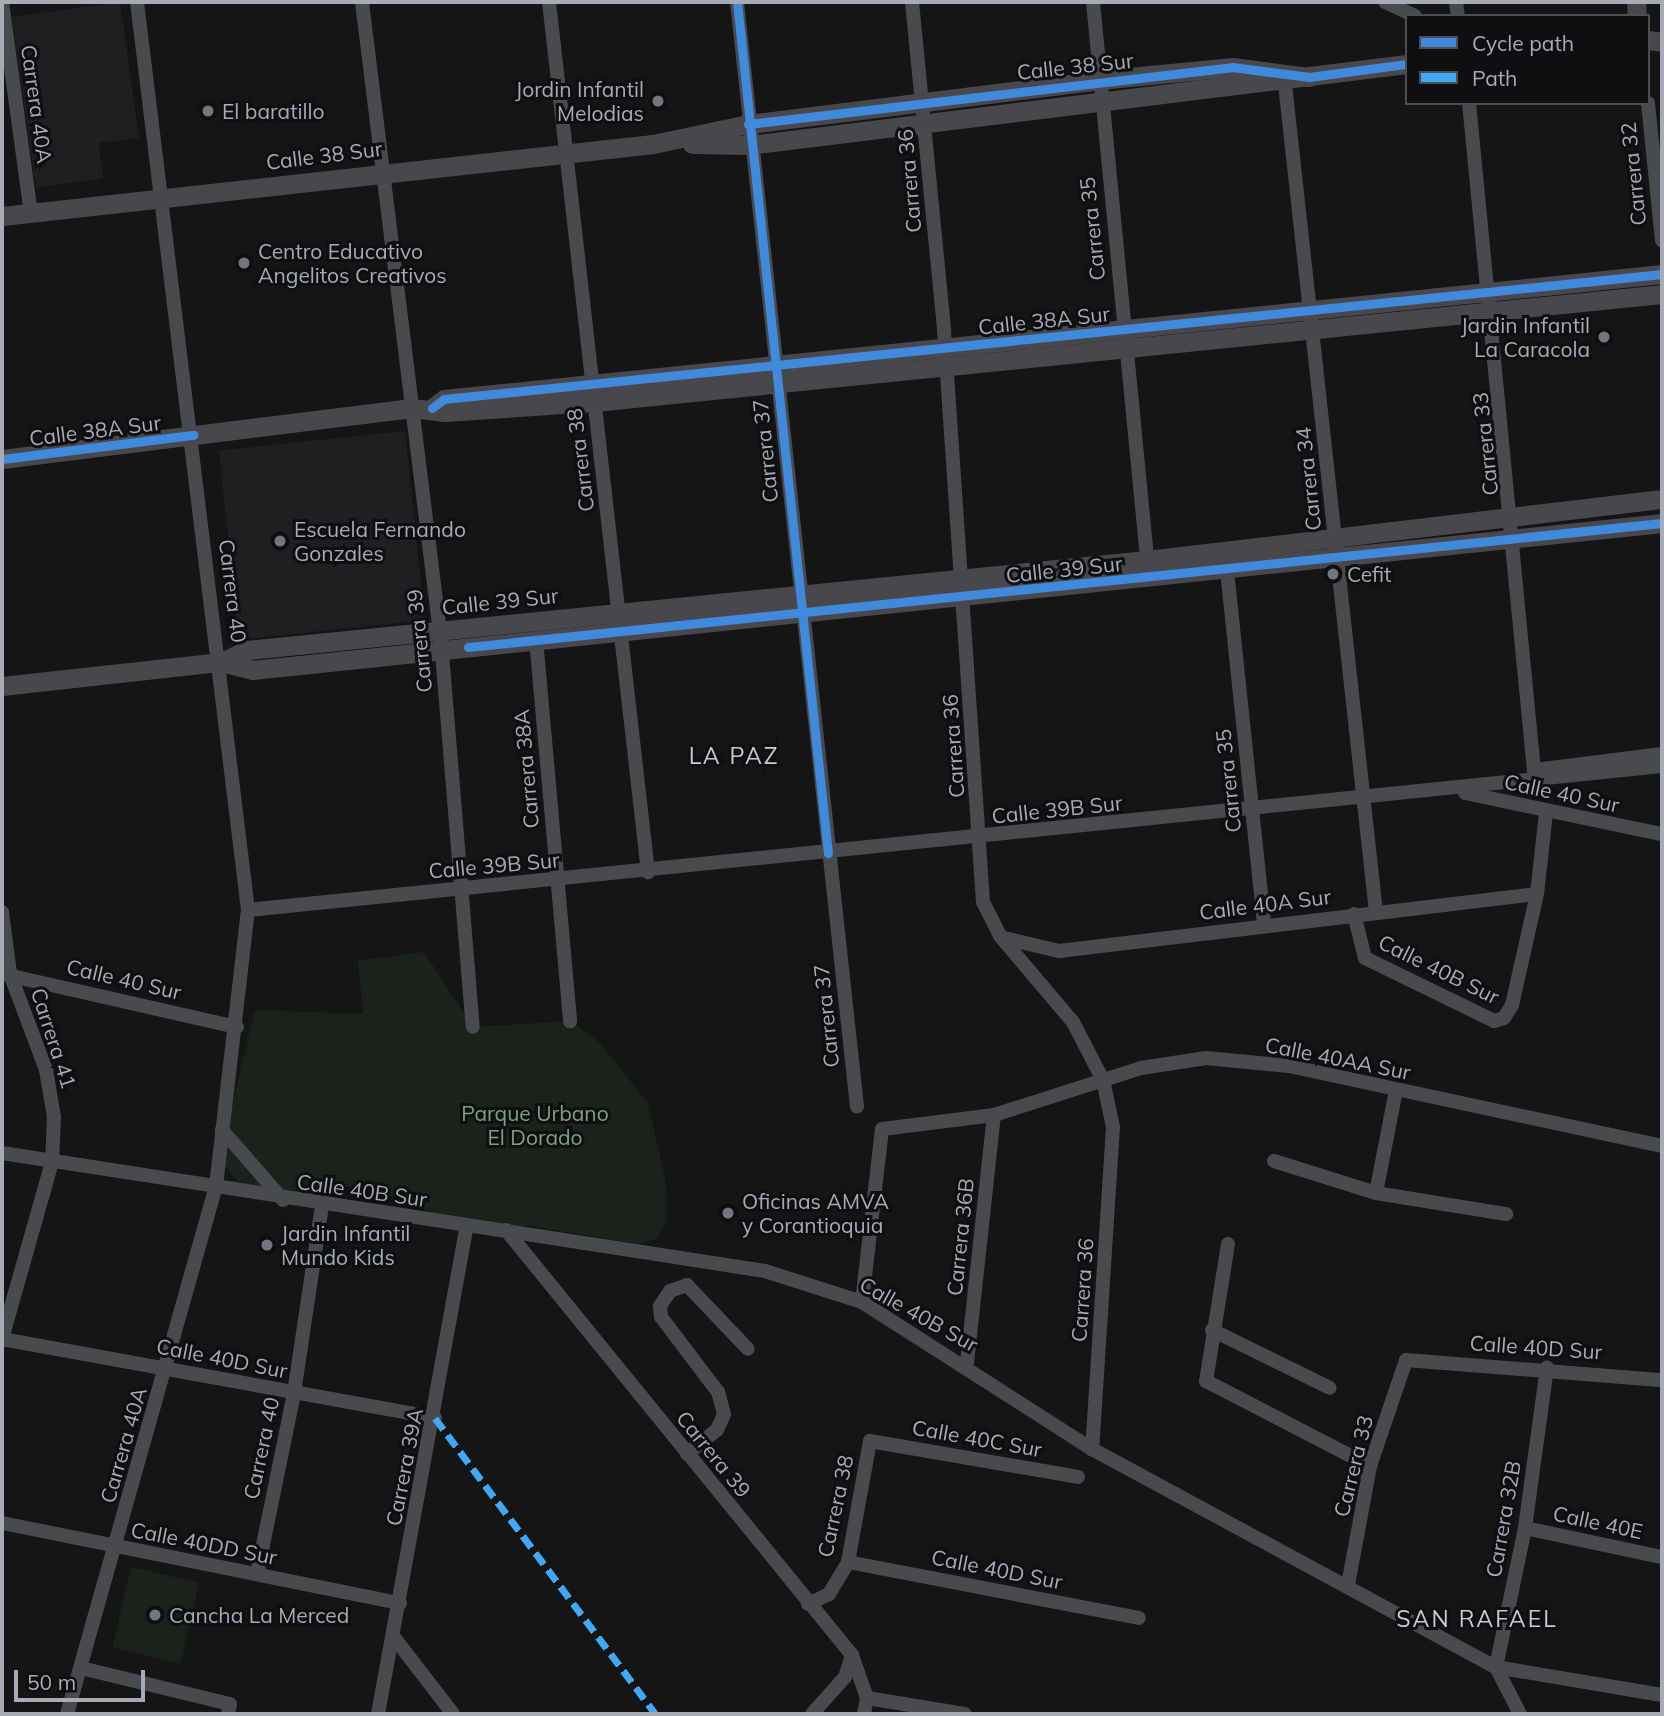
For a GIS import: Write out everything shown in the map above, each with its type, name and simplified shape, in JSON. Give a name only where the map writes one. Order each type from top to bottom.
[{"type":"street","name":"Carrera 40A","points":[[2,2],[31,213]]},
{"type":"street","name":"Carrera 40","points":[[137,2],[221,662],[248,910],[237,1027],[216,1186]]},
{"type":"street","name":"Carrera 39","points":[[362,2],[441,640],[472,1027]]},
{"type":"street","name":"Carrera 38","points":[[549,2],[648,872]]},
{"type":"street","name":"Carrera 37","points":[[737,2],[749,145],[774,376],[857,1107]]},
{"type":"street","name":"Carrera 36","points":[[912,2],[946,357],[964,587],[983,902],[1000,936],[1056,997],[1103,1080],[1114,1127],[1093,1449]]},
{"type":"street","name":"Carrera 35","points":[[1093,2],[1148,568]]},
{"type":"street","points":[[1385,2],[1411,14]]},
{"type":"street","name":"Calle 38 Sur","points":[[653,144],[749,145],[1285,83],[1309,77],[1405,64]]},
{"type":"street","name":"Calle 38 Sur","points":[[2,216],[381,171],[653,144],[748,124],[1099,80],[1232,67],[1309,77]]},
{"type":"street","name":"Carrera 34","points":[[1285,83],[1376,912]]},
{"type":"street","name":"Carrera 33","points":[[1469,105],[1513,516],[1535,776]]},
{"type":"street","name":"Carrera 32","points":[[1648,105],[1662,240]]},
{"type":"street","name":"Calle 38A Sur","points":[[1491,302],[1662,274]]},
{"type":"street","name":"Calle 38A Sur","points":[[2,459],[412,408],[774,376],[1491,302],[1662,294]]},
{"type":"street","name":"Calle 39 Sur","points":[[2,686],[221,662],[252,670],[441,640],[1148,568],[1336,546],[1513,516],[1662,499]]},
{"type":"street","name":"Calle 39 Sur","points":[[1336,546],[1515,537],[1662,523]]},
{"type":"street","name":"Carrera 35","points":[[1226,559],[1264,925]]},
{"type":"street","name":"Calle 39 Sur","points":[[441,640],[536,639],[620,621]]},
{"type":"street","name":"Carrera 38A","points":[[536,639],[570,1021]]},
{"type":"street","name":"Calle 39B Sur","points":[[248,910],[648,872],[1364,797],[1453,791],[1662,754]]},
{"type":"street","name":"Calle 39B Sur","points":[[1535,776],[1662,766]]},
{"type":"street","name":"Calle 40 Sur","points":[[1453,791],[1546,813],[1662,834]]},
{"type":"street","points":[[1537,894],[1546,813]]},
{"type":"street","name":"Calle 40A Sur","points":[[1000,936],[1059,951],[1537,894]]},
{"type":"street","name":"Calle 40B Sur","points":[[1354,914],[1365,958],[1499,1021],[1513,1005],[1537,894]]},
{"type":"street","name":"Carrera 41","points":[[2,912],[6,974],[46,1070],[54,1117],[52,1162],[2,1339]]},
{"type":"street","name":"Calle 40 Sur","points":[[6,974],[237,1027]]},
{"type":"street","name":"Calle 40AA Sur","points":[[862,1302],[877,1138],[884,1128],[994,1115],[1103,1080],[1206,1058],[1289,1066],[1662,1146]]},
{"type":"street","points":[[1376,1193],[1396,1090]]},
{"type":"street","name":"Carrera 36B","points":[[967,1363],[994,1115]]},
{"type":"street","points":[[222,1130],[283,1200]]},
{"type":"street","name":"Calle 40B Sur","points":[[2,1153],[216,1186],[283,1200],[506,1230],[765,1271],[862,1302],[967,1363],[1093,1449],[1496,1667]]},
{"type":"street","points":[[1274,1161],[1376,1193],[1506,1214]]},
{"type":"street","name":"Carrera 40A","points":[[67,1714],[167,1369],[216,1186]]},
{"type":"street","name":"Carrera 40","points":[[257,1574],[294,1394],[322,1206]]},
{"type":"street","name":"Carrera 39A","points":[[378,1714],[435,1418],[467,1226]]},
{"type":"street","name":"Carrera 39","points":[[506,1230],[852,1656],[867,1698]]},
{"type":"street","points":[[1228,1244],[1212,1330],[1206,1381],[1370,1466]]},
{"type":"street","points":[[687,1454],[717,1430],[724,1414],[718,1392],[661,1317],[670,1291],[687,1285],[748,1349]]},
{"type":"street","points":[[1212,1330],[1330,1388]]},
{"type":"street","name":"Calle 40D Sur","points":[[2,1339],[435,1418]]},
{"type":"street","name":"Carrera 33","points":[[1348,1585],[1370,1466],[1406,1360]]},
{"type":"street","name":"Calle 40D Sur","points":[[1406,1360],[1547,1367],[1662,1380]]},
{"type":"street","name":"Carrera 32B","points":[[1496,1667],[1525,1528],[1547,1367]]},
{"type":"street","name":"Carrera 38","points":[[808,1604],[829,1594],[848,1562],[870,1441]]},
{"type":"street","name":"Calle 40C Sur","points":[[870,1441],[1078,1476]]},
{"type":"street","name":"Calle 40DD Sur","points":[[2,1523],[400,1602]]},
{"type":"street","name":"Calle 40E","points":[[1525,1528],[1662,1557]]},
{"type":"street","name":"Calle 40D Sur","points":[[848,1562],[1139,1618]]},
{"type":"street","points":[[393,1636],[453,1714]]},
{"type":"street","points":[[812,1714],[845,1677],[852,1656]]},
{"type":"street","points":[[1496,1667],[1662,1695]]},
{"type":"street","points":[[1496,1667],[1520,1714]]},
{"type":"street","points":[[81,1668],[229,1709]]},
{"type":"street","points":[[864,1714],[867,1698],[965,1714]]},
{"type":"shaded area","points":[[120,2],[139,138],[99,143],[103,178],[36,188],[12,17]]},
{"type":"shaded area","points":[[405,431],[425,620],[239,640],[219,451]]},
{"type":"green space","name":"Parque Urbano El Dorado","points":[[424,952],[473,1027],[570,1021],[599,1042],[648,1103],[666,1183],[667,1221],[656,1239],[638,1244],[530,1226],[467,1226],[366,1187],[247,1192],[219,1159],[255,1010],[363,1014],[358,961]]},
{"type":"green space","name":"Cancha La Merced","points":[[131,1567],[199,1583],[181,1664],[112,1648]]},
{"type":"marked path","points":[[435,1418],[656,1714]]},
{"type":"cycle path","points":[[737,2],[828,853]]},
{"type":"cycle path","points":[[748,124],[1232,67],[1309,77],[1405,64]]},
{"type":"cycle path","points":[[432,408],[444,399],[1662,274]]},
{"type":"cycle path","points":[[2,459],[193,435]]},
{"type":"cycle path","points":[[468,647],[1662,523]]},
{"type":"place","name":"Jordin Infantil Melodias","points":[[658,101]]},
{"type":"place","name":"El baratillo","points":[[208,111]]},
{"type":"place","name":"Centro Educativo Angelitos Creativos","points":[[244,263]]},
{"type":"place","name":"Jardin Infantil La Caracola","points":[[1604,337]]},
{"type":"place","name":"Escuela Fernando Gonzales","points":[[280,541]]},
{"type":"place","name":"Cefit","points":[[1333,574]]},
{"type":"place","name":"Oficinas AMVA y Corantioquia","points":[[728,1213]]},
{"type":"place","name":"Jardin Infantil Mundo Kids","points":[[267,1245]]},
{"type":"place","name":"Cancha La Merced","points":[[155,1615]]},
{"type":"district","name":"LA PAZ","points":[[734,756]]},
{"type":"district","name":"SAN RAFAEL","points":[[1477,1619]]}]
